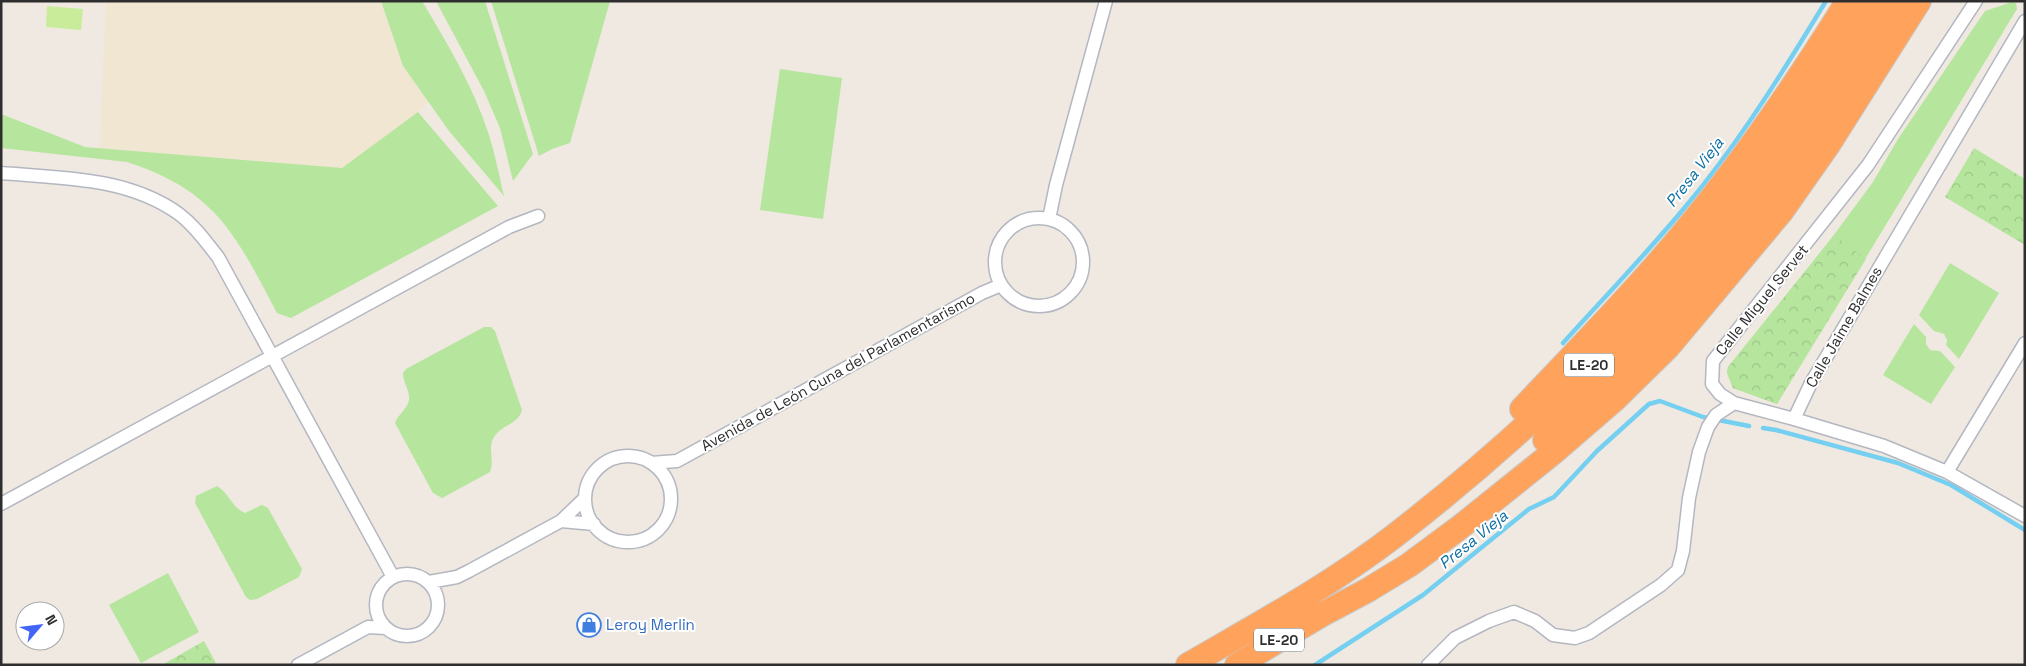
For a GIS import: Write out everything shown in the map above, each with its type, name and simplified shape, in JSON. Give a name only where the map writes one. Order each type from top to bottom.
[{"type":"highway","points":[[1224,644],[1346,558],[1462,464],[1521,410],[1620,305],[1681,236],[1730,174],[1848,1]]},
{"type":"highway","name":"LE-20","points":[[1188,665],[1310,594],[1392,538],[1484,462],[1584,371],[1636,319],[1696,250],[1746,186],[1792,123],[1870,1]]},
{"type":"highway","name":"LE-20","points":[[1237,665],[1321,615],[1404,556],[1546,440],[1653,333],[1764,199],[1811,135],[1896,1]]},
{"type":"highway","points":[[1321,615],[1409,565],[1459,528],[1555,451],[1614,400],[1668,347],[1780,212],[1828,145],[1919,1]]},
{"type":"street","points":[[1049,220],[1056,185],[1106,1]]},
{"type":"street","name":"Calle Miguel Servet","points":[[1734,403],[1720,394],[1712,384],[1712,362],[1868,165],[1976,1]]},
{"type":"street","name":"Calle Jaime Balmes","points":[[1794,419],[1810,383],[2025,21]]},
{"type":"street","points":[[1,173],[98,181],[142,193],[179,214],[197,230],[218,257],[393,577],[379,591],[376,601],[376,611],[380,621],[386,628]]},
{"type":"street","points":[[1,504],[509,227],[538,216]]},
{"type":"street","points":[[1037,218],[1062,225],[1073,235],[1080,247],[1082,261],[1080,276],[1074,288],[1064,298],[1051,304],[1037,306],[1023,303],[1010,296],[1001,285],[996,273],[995,260],[998,247],[1004,235],[1014,226],[1025,220],[1037,218]]},
{"type":"street","name":"Avenida de León Cuna del Parlamentarismo","points":[[393,577],[402,574],[412,574],[421,576],[429,582],[457,577],[561,520],[585,498],[591,479],[604,463],[628,456],[651,462],[677,461],[1001,285]]},
{"type":"street","points":[[1947,472],[2025,343]]},
{"type":"street","points":[[1428,665],[1455,638],[1489,621],[1514,612],[1535,621],[1553,635],[1575,638],[1589,633],[1661,585],[1678,570],[1683,551],[1689,498],[1699,452],[1708,427],[1716,415],[1734,403],[1884,446],[1947,472],[2025,516]]},
{"type":"street","points":[[668,482],[677,461]]},
{"type":"street","points":[[585,498],[587,512],[594,524],[604,534],[616,540],[630,542],[648,536],[655,532],[664,522],[670,509],[671,496],[668,482],[660,470],[651,462]]},
{"type":"street","points":[[561,520],[594,524]]},
{"type":"street","name":"Avenida de León Cuna del Parlamentarismo","points":[[368,627],[386,628],[394,634],[404,636],[414,636],[423,633],[436,618],[439,609],[438,599],[457,577]]},
{"type":"street","points":[[429,582],[435,589],[438,599]]},
{"type":"street","points":[[298,665],[368,627],[376,611]]},
{"type":"shaded area","points":[[106,1],[381,1],[403,66],[428,102],[422,109],[342,168],[100,148]]},
{"type":"green space","points":[[381,1],[422,1],[450,49],[475,98],[495,156],[504,196],[449,131],[403,66]]},
{"type":"green space","points":[[436,1],[485,1],[533,154],[513,181],[500,128],[484,91]]},
{"type":"green space","points":[[491,1],[610,1],[570,143],[539,156]]},
{"type":"green space","points":[[2012,2],[2016,3],[2017,9],[1777,404],[1733,388],[1727,373],[1728,367],[1819,255],[1873,182],[1898,139],[1985,11]]},
{"type":"green space","points":[[47,6],[83,9],[81,30],[46,27]]},
{"type":"green space","points":[[780,69],[842,78],[823,219],[760,210]]},
{"type":"green space","points":[[418,112],[498,206],[291,318],[277,313],[235,239],[203,202],[183,187],[158,174],[127,162],[1,148],[1,114],[85,147],[342,168]]},
{"type":"green space","points":[[1974,148],[2025,179],[2025,245],[1945,197]]},
{"type":"green space","points":[[1834,235],[1866,259],[1777,404],[1733,388],[1727,373],[1728,367]]},
{"type":"green space","points":[[1950,263],[1999,293],[1959,359],[1946,345],[1947,340],[1944,334],[1934,331],[1919,315]]},
{"type":"green space","points":[[1914,324],[1926,337],[1926,344],[1930,350],[1940,351],[1955,367],[1931,404],[1883,375]]},
{"type":"green space","points":[[484,327],[491,327],[495,331],[522,410],[517,419],[501,429],[494,437],[491,445],[492,463],[490,472],[442,498],[433,493],[395,423],[409,400],[403,373],[406,369]]},
{"type":"green space","points":[[217,486],[225,492],[237,508],[245,513],[262,505],[268,508],[302,569],[299,577],[257,599],[250,600],[246,597],[195,503],[196,496]]},
{"type":"green space","points":[[168,573],[199,632],[141,663],[109,605]]},
{"type":"green space","points":[[204,641],[217,665],[162,665]]},
{"type":"waterway","name":"Presa Vieja","points":[[1563,343],[1687,205],[1721,162],[1753,117],[1826,1]]},
{"type":"waterway","name":"Presa Vieja","points":[[1315,665],[1423,595],[1529,509],[1554,497],[1597,451],[1649,404],[1660,401],[1703,417],[1749,426]]},
{"type":"waterway","points":[[1763,428],[1898,463],[1951,485],[2025,530]]},
{"type":"place","name":"Leroy Merlin","points":[[589,625]]}]
